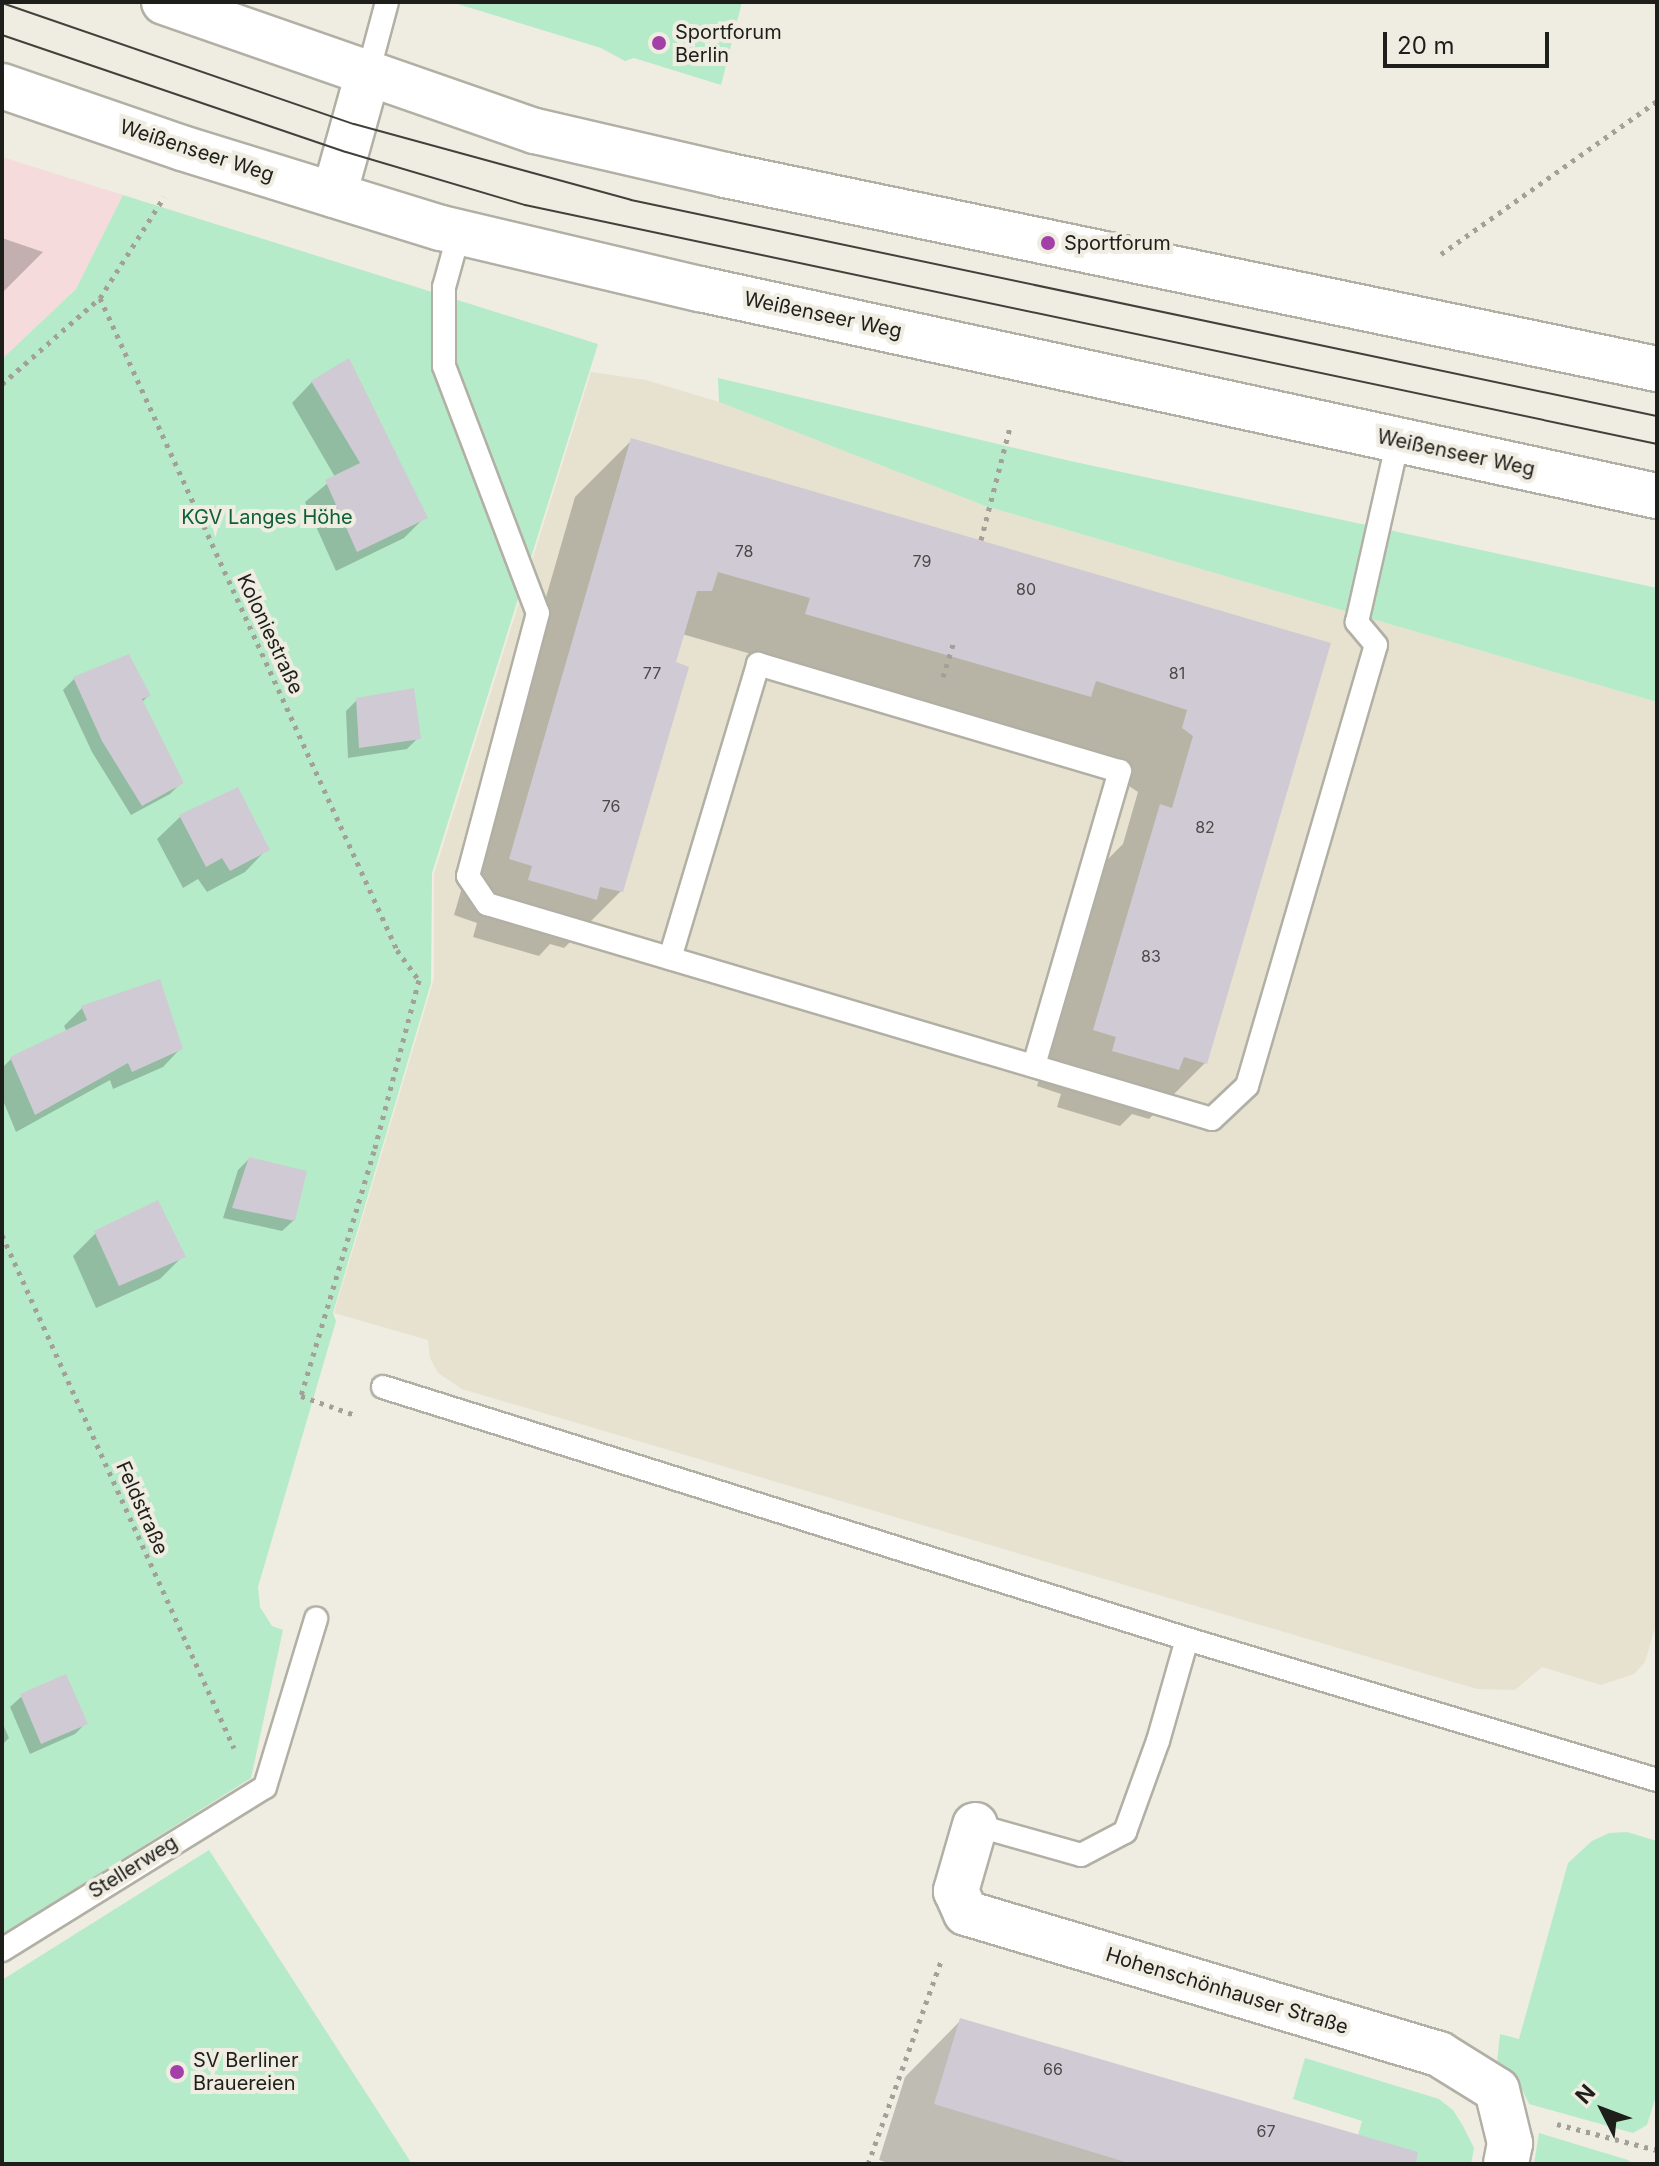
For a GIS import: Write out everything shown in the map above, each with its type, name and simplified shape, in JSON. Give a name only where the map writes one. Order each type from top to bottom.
[{"type":"main road","points":[[164,2],[535,131],[725,175],[1657,369]]},
{"type":"main road","points":[[334,195],[368,73]]},
{"type":"main road","name":"Weißenseer Weg","points":[[2,86],[459,233],[700,289],[1657,496]]},
{"type":"main road","points":[[966,1913],[956,1891],[975,1825]]},
{"type":"main road","name":"Hohenschönhauser Straße","points":[[966,1913],[1439,2054],[1497,2090],[1510,2143],[1506,2164]]},
{"type":"lane","points":[[368,73],[387,2]]},
{"type":"lane","points":[[459,233],[444,287],[444,366],[538,613],[468,876],[487,904],[1212,1119],[1247,1086],[1376,645],[1357,622],[1398,440]]},
{"type":"lane","points":[[670,958],[758,664],[1120,771],[1034,1066]]},
{"type":"lane","points":[[383,1387],[1187,1639],[1657,1780]]},
{"type":"lane","points":[[265,1787],[316,1619]]},
{"type":"lane","points":[[975,1825],[1081,1855],[1125,1832],[1158,1741],[1187,1639]]},
{"type":"lane","name":"Stellerweg","points":[[2,1950],[265,1787]]},
{"type":"path","points":[[1441,254],[1657,101]]},
{"type":"path","points":[[2,384],[100,298],[164,197]]},
{"type":"path","name":"Koloniestraße","points":[[100,298],[397,950],[419,980],[374,1151],[301,1396],[359,1417]]},
{"type":"path","points":[[981,540],[1010,427]]},
{"type":"path","name":"Feldstraße","points":[[2,1235],[232,1745],[265,1787]]},
{"type":"path","points":[[868,2164],[952,1928],[966,1913]]},
{"type":"path","points":[[1503,2115],[1547,2122],[1657,2150]]},
{"type":"shaded area","points":[[2,157],[123,195],[76,289],[2,359]]},
{"type":"shaded area","points":[[591,372],[646,380],[719,402],[985,506],[1657,702],[1657,1621],[1645,1662],[1634,1674],[1601,1685],[1542,1667],[1515,1690],[1477,1689],[462,1389],[438,1373],[430,1358],[428,1340],[334,1313],[434,979],[434,874]]},
{"type":"green space","name":"Sportforum Berlin","points":[[451,2],[742,2],[721,85],[634,58],[625,61],[601,48]]},
{"type":"green space","name":"KGV Langes Höhe","points":[[123,195],[598,344],[432,873],[431,983],[333,1313],[336,1321],[258,1587],[260,1607],[272,1626],[283,1630],[251,1778],[2,1935],[2,359],[76,289]]},
{"type":"green space","points":[[718,378],[1066,460],[1657,588],[1657,702],[985,506],[719,402]]},
{"type":"green space","points":[[1627,1832],[1657,1841],[1657,2093],[1647,2125],[1633,2133],[1529,2104],[1523,2091],[1497,2063],[1500,2034],[1519,2039],[1568,1863],[1592,1841],[1609,1833]]},
{"type":"green space","name":"SV Berliner Brauereien","points":[[209,1850],[412,2164],[2,2164],[2,1980]]},
{"type":"green space","points":[[1305,2058],[1439,2099],[1453,2110],[1474,2148],[1471,2164],[1350,2164],[1362,2121],[1293,2099]]},
{"type":"green space","points":[[1539,2133],[1628,2160],[1632,2164],[1534,2164]]},
{"type":"building","points":[[349,358],[428,518],[357,552],[325,480],[360,463],[311,381]]},
{"type":"building","points":[[631,438],[1331,643],[1207,1064],[1184,1057],[1179,1070],[1112,1051],[1116,1037],[1093,1030],[1160,804],[1172,808],[1193,736],[1182,728],[1187,710],[1096,681],[1091,697],[805,614],[810,598],[718,572],[712,591],[697,591],[676,662],[689,667],[623,892],[600,887],[597,900],[528,880],[532,866],[509,859]]},
{"type":"building","points":[[129,654],[151,696],[142,699],[184,783],[142,806],[102,741],[73,677]]},
{"type":"building","points":[[414,688],[421,739],[359,748],[356,698]]},
{"type":"building","points":[[238,787],[270,850],[230,871],[222,858],[206,867],[179,815]]},
{"type":"building","points":[[160,979],[183,1049],[132,1072],[128,1063],[35,1115],[10,1057],[87,1020],[81,1006]]},
{"type":"building","points":[[249,1157],[307,1171],[295,1221],[232,1208]]},
{"type":"building","points":[[158,1200],[186,1257],[119,1286],[94,1231]]},
{"type":"building","points":[[66,1674],[88,1724],[41,1744],[20,1694]]},
{"type":"building","points":[[960,2018],[1418,2152],[1416,2164],[1132,2164],[934,2104]]},
{"type":"tram line","points":[[2,3],[354,124],[631,200],[1657,416]]},
{"type":"tram line","points":[[2,35],[346,152],[525,205],[1657,444]]},
{"type":"place","name":"Sportforum Berlin","points":[[659,43]]},
{"type":"place","name":"Sportforum","points":[[1048,243]]},
{"type":"place","name":"SV Berliner Brauereien","points":[[177,2072]]}]
